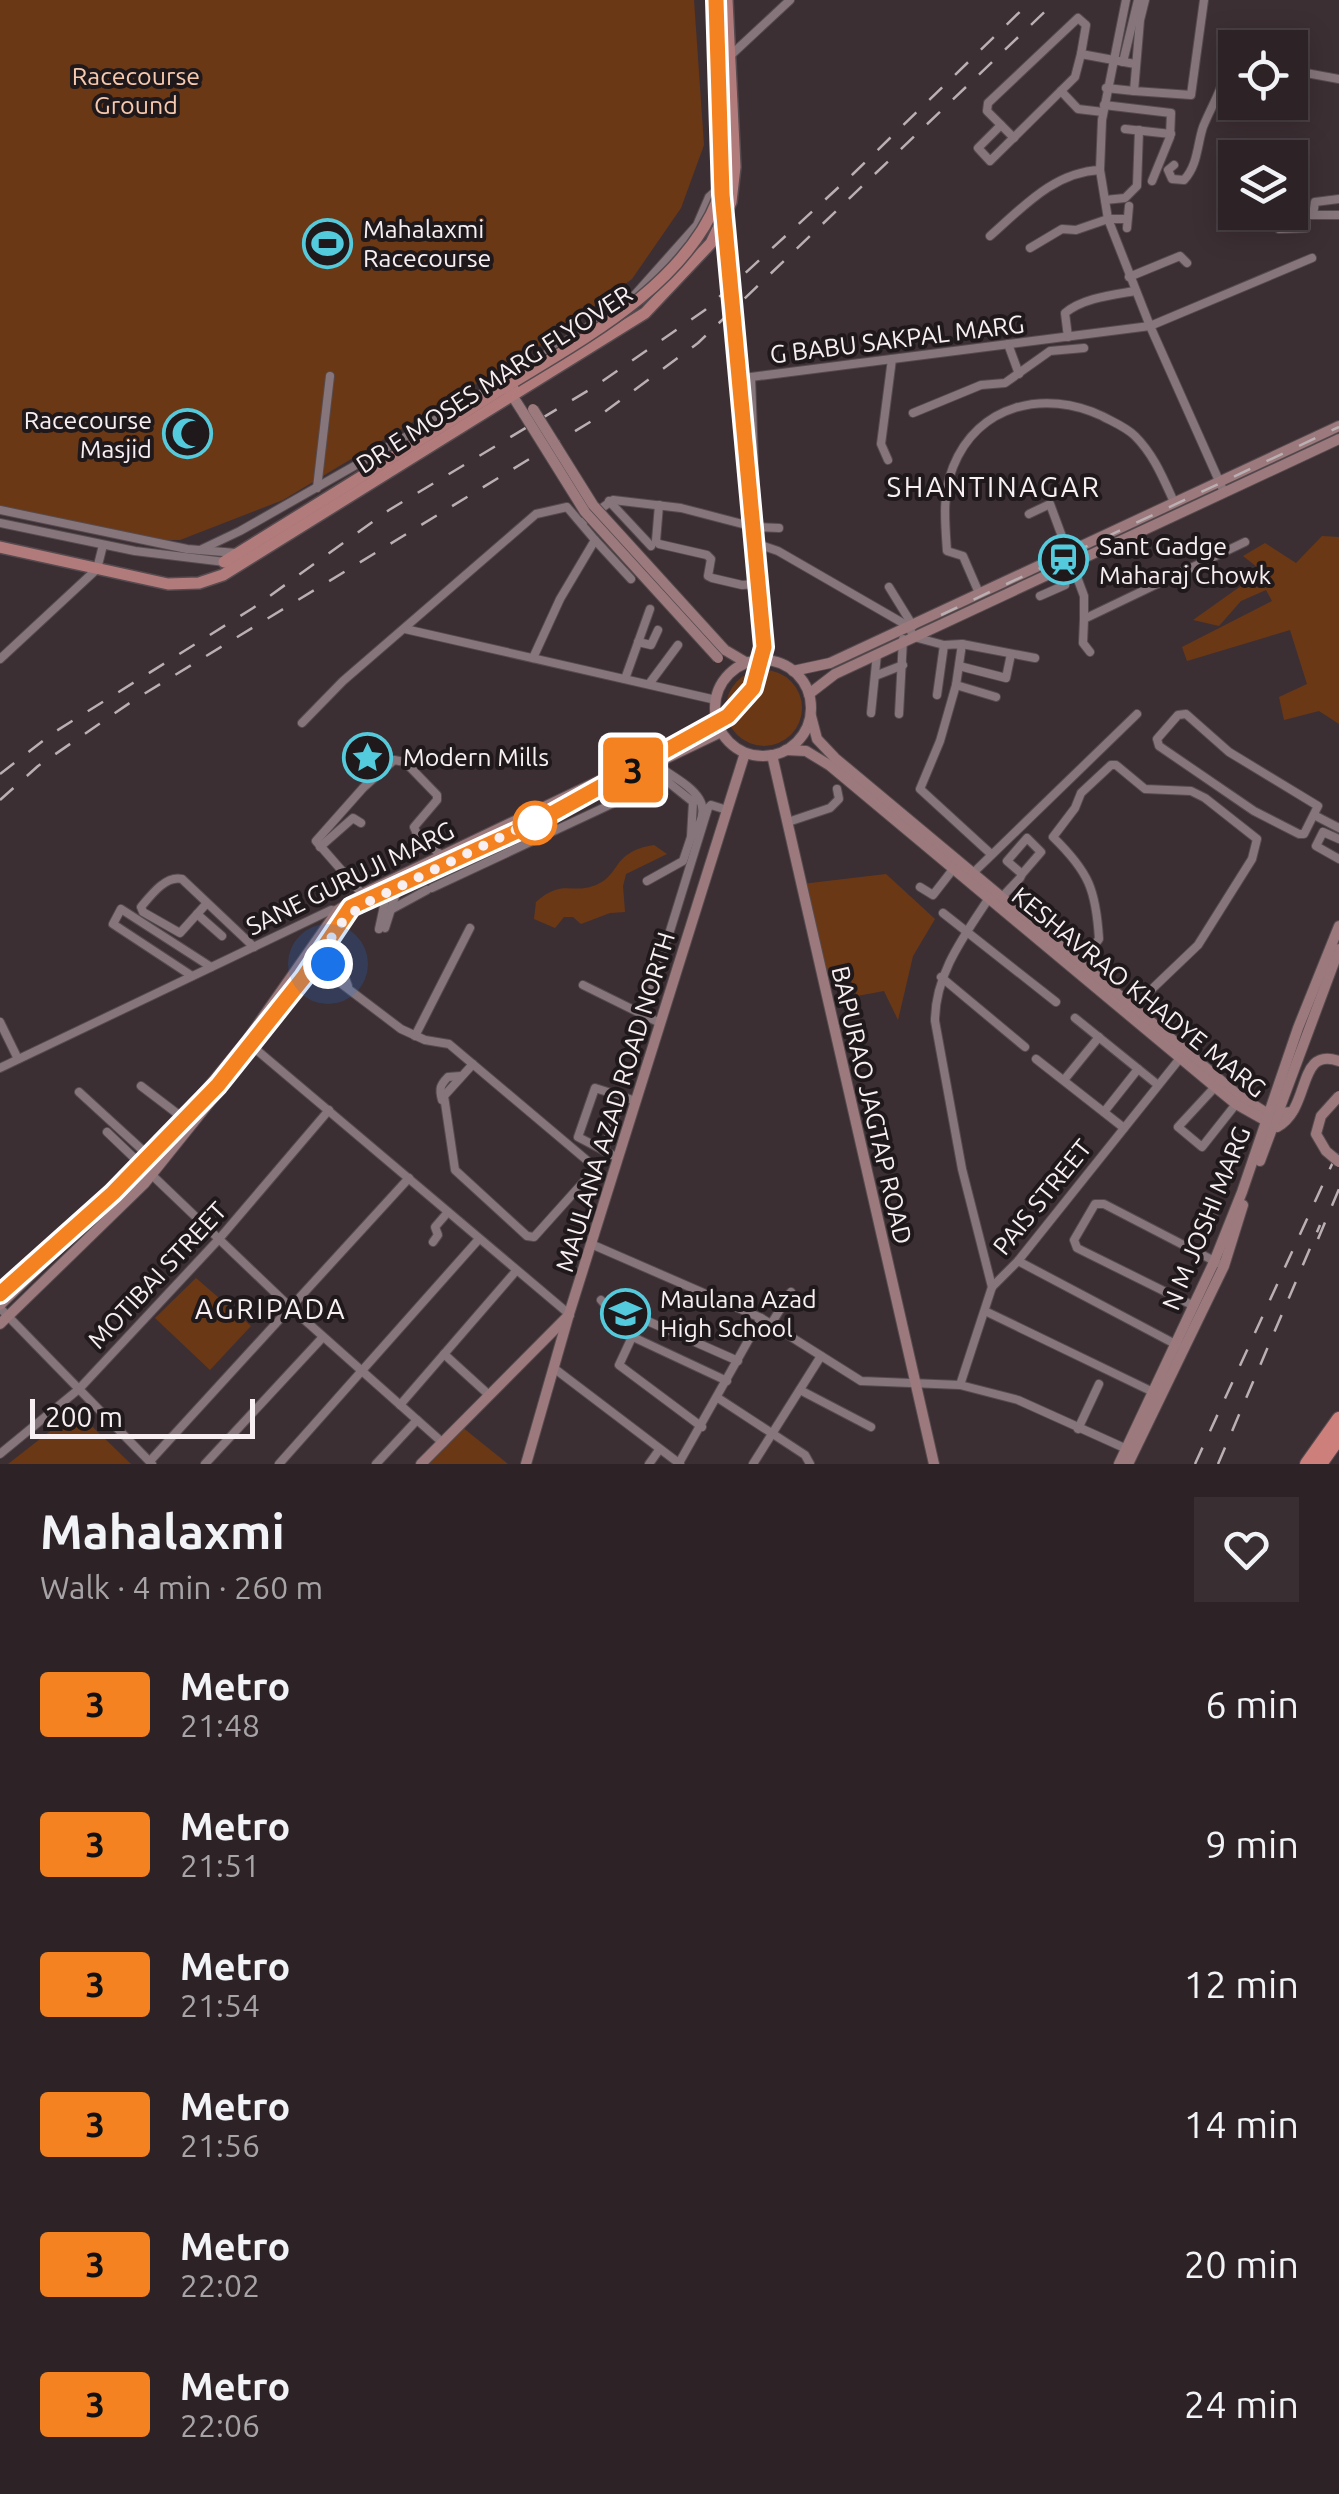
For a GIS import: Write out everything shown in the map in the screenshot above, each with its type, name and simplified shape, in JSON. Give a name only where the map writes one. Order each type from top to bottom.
[{"type":"highway","points":[[1307,1464],[1339,1418]]},
{"type":"highway","points":[[1320,1464],[1339,1437]]},
{"type":"main road","name":"DR E MOSES MARG FLYOVER","points":[[514,389],[636,303],[705,228],[718,200],[723,167],[714,0]]},
{"type":"main road","name":"DR E MOSES MARG FLYOVER","points":[[99,563],[168,584],[198,583],[645,313],[716,235],[731,202],[735,167],[726,0]]},
{"type":"main road","points":[[514,389],[585,512],[722,654],[747,663]]},
{"type":"main road","points":[[793,671],[854,658],[882,647],[979,593],[1071,557],[1222,487],[1324,439],[1339,426]]},
{"type":"main road","points":[[1324,439],[1339,439]]},
{"type":"main road","points":[[909,633],[1037,579],[1174,502],[1222,487]]},
{"type":"main road","points":[[0,547],[99,563]]},
{"type":"main road","name":"DR E MOSES MARG FLYOVER","points":[[224,562],[244,556]]},
{"type":"main road","points":[[722,654],[724,680],[716,700],[720,728],[729,742],[745,753],[772,755],[786,750],[806,730],[809,694],[793,671],[779,663],[760,660],[747,663],[724,680]]},
{"type":"main road","points":[[809,694],[854,658]]},
{"type":"main road","name":"KESHAVRAO KHADYE MARG","points":[[810,716],[818,739],[835,758],[956,865]]},
{"type":"main road","name":"SANE GURUJI MARG","points":[[365,898],[393,890],[471,847],[720,728]]},
{"type":"main road","name":"SANE GURUJI MARG","points":[[600,786],[720,728]]},
{"type":"main road","name":"KESHAVRAO KHADYE MARG","points":[[786,750],[806,751],[829,765],[995,895],[1183,1054],[1271,1120]]},
{"type":"main road","name":"MAULANA AZAD ROAD NORTH","points":[[529,1463],[591,1244],[745,753]]},
{"type":"main road","name":"BAPURAO JAGTAP ROAD","points":[[772,755],[934,1464]]},
{"type":"main road","name":"SANE GURUJI MARG","points":[[342,914],[442,856],[471,847]]},
{"type":"main road","points":[[2,1314],[149,1165],[250,1044],[342,914]]},
{"type":"main road","name":"N M JOSHI MARG","points":[[1328,968],[1339,926]]},
{"type":"main road","name":"N M JOSHI MARG","points":[[1119,1464],[1130,1450],[1219,1264],[1230,1219],[1271,1120],[1302,1030],[1339,949]]},
{"type":"main road","points":[[149,1165],[182,1118],[250,1044]]},
{"type":"main road","name":"KESHAVRAO KHADYE MARG","points":[[1183,1054],[1236,1104],[1271,1120],[1292,1112],[1300,1101],[1310,1066],[1326,1058],[1339,1061]]},
{"type":"main road","points":[[1339,1096],[1321,1116],[1316,1134],[1326,1152],[1339,1162]]},
{"type":"main road","name":"N M JOSHI MARG","points":[[1128,1464],[1153,1392],[1180,1347],[1194,1306],[1204,1294]]},
{"type":"main road","points":[[421,1464],[570,1314]]},
{"type":"street","points":[[730,56],[790,0]]},
{"type":"street","points":[[1126,0],[1103,108],[1100,170],[1108,219],[1134,275],[1150,326],[1222,487]]},
{"type":"street","points":[[1123,62],[1142,0]]},
{"type":"street","points":[[1134,90],[1142,0]]},
{"type":"street","points":[[1106,88],[1192,94],[1204,0]]},
{"type":"street","points":[[1122,16],[1134,18]]},
{"type":"street","points":[[998,128],[978,148],[990,161],[1011,141],[1076,75],[1086,26],[1078,18],[986,104],[998,128],[1011,141]]},
{"type":"street","points":[[1117,39],[1128,42]]},
{"type":"street","points":[[1081,54],[1135,64]]},
{"type":"street","points":[[1308,73],[1339,79]]},
{"type":"street","points":[[1061,91],[1078,109],[1169,112],[1171,134],[1152,181]]},
{"type":"street","points":[[1174,165],[1168,170],[1172,179],[1184,180],[1218,98]]},
{"type":"street","points":[[1125,129],[1171,134]]},
{"type":"street","points":[[1105,200],[1125,198],[1137,186],[1139,130]]},
{"type":"street","points":[[990,236],[1041,190],[1079,172],[1100,170]]},
{"type":"street","points":[[1033,182],[1041,190]]},
{"type":"street","points":[[200,550],[508,378],[632,298],[694,228],[721,186]]},
{"type":"street","points":[[1339,199],[1314,202],[1310,215],[1339,215]]},
{"type":"street","points":[[1030,248],[1062,230],[1076,230],[1108,219],[1127,224],[1129,206]]},
{"type":"street","points":[[1134,275],[1180,256],[1187,263]]},
{"type":"street","name":"G BABU SAKPAL MARG","points":[[760,660],[751,378],[1150,326],[1312,258]]},
{"type":"street","points":[[1068,337],[1066,313],[1072,308],[1139,288]]},
{"type":"street","points":[[1048,340],[1050,352]]},
{"type":"street","points":[[1008,344],[1019,374]]},
{"type":"street","points":[[913,414],[981,385],[1005,383],[1050,352],[1084,348]]},
{"type":"street","points":[[888,460],[881,444],[892,360]]},
{"type":"street","points":[[840,366],[842,378]]},
{"type":"street","points":[[820,368],[822,381]]},
{"type":"street","points":[[798,371],[801,384]]},
{"type":"street","points":[[317,488],[330,376]]},
{"type":"street","points":[[979,593],[962,554],[947,551],[944,510],[954,465],[964,448],[990,420],[1009,410],[1032,402],[1074,404],[1125,428],[1154,459],[1174,502]]},
{"type":"street","points":[[582,523],[609,501],[660,505],[754,527],[779,528]]},
{"type":"street","points":[[609,501],[651,546]]},
{"type":"street","points":[[1028,514],[1050,504],[1084,596],[1083,643],[1090,652]]},
{"type":"street","points":[[660,505],[656,540],[659,544],[708,555],[708,576],[712,578],[742,585],[758,584]]},
{"type":"street","points":[[302,723],[343,681],[536,514],[567,506],[631,579]]},
{"type":"street","points":[[0,510],[244,556]]},
{"type":"street","points":[[0,523],[103,545],[224,562]]},
{"type":"street","points":[[533,658],[560,599],[595,540]]},
{"type":"street","points":[[1084,619],[1246,542]]},
{"type":"street","points":[[755,543],[778,551],[909,633],[944,645],[962,644],[1035,658]]},
{"type":"street","points":[[0,658],[99,563],[103,545]]},
{"type":"street","points":[[1037,579],[1042,595],[1064,585]]},
{"type":"street","points":[[889,587],[909,633],[899,714]]},
{"type":"street","points":[[625,679],[650,608]]},
{"type":"street","points":[[405,629],[716,700]]},
{"type":"street","points":[[638,642],[651,645],[658,630]]},
{"type":"street","points":[[962,644],[956,686],[940,741],[920,789],[991,854]]},
{"type":"street","points":[[649,684],[678,645]]},
{"type":"street","points":[[937,694],[944,645]]},
{"type":"street","points":[[872,713],[882,647]]},
{"type":"street","points":[[959,666],[1006,678],[1011,654]]},
{"type":"street","points":[[875,676],[904,666]]},
{"type":"street","points":[[956,686],[996,697]]},
{"type":"street","points":[[970,876],[1137,714]]},
{"type":"street","points":[[1186,714],[1229,752],[1316,805],[1314,815],[1304,834],[1299,834],[1207,780],[1160,746],[1157,739],[1178,715],[1186,714]]},
{"type":"street","points":[[365,898],[320,847],[318,836],[363,788],[398,759],[437,795],[414,827],[416,834],[442,856]]},
{"type":"street","points":[[651,764],[694,802],[691,837]]},
{"type":"street","points":[[647,882],[682,861],[703,812],[703,802],[693,790],[651,764]]},
{"type":"street","points":[[1078,966],[1100,940],[1096,898],[1076,859],[1054,837],[1075,808],[1080,793],[1111,765],[1145,788],[1191,792],[1258,839],[1252,859],[1198,944],[1130,1010]]},
{"type":"street","points":[[392,910],[480,864],[665,779]]},
{"type":"street","points":[[600,786],[613,803]]},
{"type":"street","points":[[788,822],[834,806],[839,799],[837,789]]},
{"type":"street","points":[[644,1015],[709,806],[727,810]]},
{"type":"street","points":[[1314,815],[1339,828]]},
{"type":"street","points":[[320,847],[353,818],[361,824]]},
{"type":"street","points":[[1339,839],[1322,832],[1316,846],[1339,859]]},
{"type":"street","points":[[992,1288],[962,1169],[934,999],[941,977],[967,932],[995,895],[1022,874],[1042,850],[1027,838],[1007,861],[1022,874]]},
{"type":"street","points":[[471,847],[480,864]]},
{"type":"street","points":[[920,888],[933,895],[956,865]]},
{"type":"street","points":[[207,903],[180,933],[143,912],[141,907],[173,877],[182,879],[254,947]]},
{"type":"street","points":[[686,886],[702,891]]},
{"type":"street","points":[[393,890],[392,910],[382,928],[393,890]]},
{"type":"street","points":[[192,976],[113,924],[121,910],[212,966]]},
{"type":"street","name":"SANE GURUJI MARG","points":[[0,1068],[330,910],[342,914]]},
{"type":"street","points":[[942,913],[1056,1002]]},
{"type":"street","points":[[197,914],[222,936]]},
{"type":"street","points":[[416,1036],[470,928]]},
{"type":"street","points":[[670,934],[687,939]]},
{"type":"street","points":[[314,957],[345,978],[348,986],[402,1029],[448,1044],[611,1180]]},
{"type":"street","points":[[941,977],[1025,1047]]},
{"type":"street","points":[[583,985],[660,1023]]},
{"type":"street","points":[[1075,1018],[1158,1085]]},
{"type":"street","points":[[0,1022],[18,1059]]},
{"type":"street","points":[[1064,1080],[1099,1037]]},
{"type":"street","points":[[250,1044],[570,1314]]},
{"type":"street","name":"PAIS STREET","points":[[960,1385],[992,1288],[1018,1261],[1183,1054]]},
{"type":"street","points":[[1036,1059],[1124,1128]]},
{"type":"street","points":[[473,1064],[444,1096],[455,1170],[527,1236],[541,1233],[596,1168]]},
{"type":"street","points":[[1104,1112],[1138,1069]]},
{"type":"street","points":[[141,1086],[182,1118]]},
{"type":"street","points":[[1215,1087],[1178,1128],[1189,1138],[1202,1147],[1236,1104]]},
{"type":"street","points":[[618,1158],[579,1138],[594,1089],[636,1101]]},
{"type":"street","points":[[79,1092],[219,1239],[443,1443]]},
{"type":"street","points":[[604,1151],[622,1096]]},
{"type":"street","name":"MOTIBAI STREET","points":[[0,1454],[78,1389],[219,1239],[329,1110]]},
{"type":"street","points":[[107,1132],[149,1165]]},
{"type":"street","points":[[589,1177],[611,1180]]},
{"type":"street","points":[[2,1314],[151,1463],[408,1178]]},
{"type":"street","points":[[1194,1306],[1077,1248],[1074,1240],[1094,1204],[1099,1203],[1219,1264]]},
{"type":"street","points":[[433,1242],[438,1235],[436,1227],[448,1212]]},
{"type":"street","points":[[279,1464],[479,1239]]},
{"type":"street","points":[[591,1244],[761,1318],[862,1382],[960,1385],[1018,1400],[1130,1450]]},
{"type":"street","points":[[1018,1261],[1180,1347]]},
{"type":"street","points":[[400,1405],[516,1271]]},
{"type":"street","points":[[771,1324],[791,1292]]},
{"type":"street","points":[[601,1300],[633,1337],[727,1380]]},
{"type":"street","points":[[985,1311],[1153,1392]]},
{"type":"street","points":[[555,1369],[680,1463],[761,1318]]},
{"type":"street","points":[[702,1426],[620,1366],[620,1360],[643,1319],[738,1361]]},
{"type":"street","points":[[205,1464],[324,1337]]},
{"type":"street","points":[[444,1354],[489,1395]]},
{"type":"street","points":[[753,1464],[821,1356]]},
{"type":"street","points":[[1078,1429],[1099,1384]]},
{"type":"street","points":[[800,1390],[871,1427]]},
{"type":"street","points":[[718,1398],[805,1455],[810,1464]]},
{"type":"street","points":[[376,1464],[417,1420]]},
{"type":"street","points":[[649,1464],[659,1450]]},
{"type":"green space","name":"Mahalaxmi Racecourse","points":[[0,0],[694,0],[704,145],[681,208],[632,279],[536,348],[283,500],[180,540],[140,540],[0,513]]},
{"type":"green space","points":[[1322,536],[1339,537],[1339,724],[1319,711],[1284,720],[1279,697],[1307,684],[1290,630],[1187,661],[1182,647],[1272,601],[1266,590],[1241,601],[1219,626],[1193,620],[1262,571],[1243,556],[1265,543],[1296,563]]},
{"type":"green space","points":[[764,670],[791,681],[802,708],[791,735],[764,746],[737,735],[726,708],[737,681]]},
{"type":"green space","points":[[654,845],[667,854],[626,874],[625,912],[581,924],[573,917],[564,917],[555,928],[534,919],[536,902],[545,895],[560,889],[596,885],[630,853]]},
{"type":"green space","points":[[886,874],[935,919],[913,956],[898,1020],[884,991],[857,996],[850,978],[838,970],[822,973],[802,884]]},
{"type":"green space","points":[[196,1278],[251,1326],[210,1370],[155,1318]]},
{"type":"green space","points":[[76,1411],[131,1464],[8,1464]]},
{"type":"green space","points":[[462,1427],[508,1464],[429,1464]]},
{"type":"tunnel","points":[[1212,1210],[1222,1215]]},
{"type":"railway","points":[[0,774],[53,733],[253,608],[389,510],[594,387],[705,310],[853,174],[1032,0]]},
{"type":"railway","points":[[0,800],[38,766],[134,700],[595,419],[698,343],[1057,0]]},
{"type":"railway","points":[[941,615],[1339,427]]},
{"type":"railway","points":[[1195,1464],[1339,1149]]},
{"type":"railway","points":[[1318,1239],[1339,1189]]},
{"type":"railway","points":[[1218,1464],[1320,1225]]},
{"type":"metro line","name":"3","points":[[0,1294],[113,1193],[218,1085],[304,977],[351,907],[535,823],[630,772],[728,716],[753,688],[764,647],[722,194],[716,0]]},
{"type":"place","name":"Mahalaxmi Racecourse","points":[[328,243]]},
{"type":"place","name":"Racecourse Masjid","points":[[187,434]]},
{"type":"place","name":"Sant Gadge Maharaj Chowk","points":[[1064,560]]},
{"type":"place","name":"Modern Mills","points":[[368,757]]},
{"type":"place","name":"Maulana Azad High School","points":[[625,1313]]},
{"type":"district","name":"SHANTINAGAR","points":[[994,487]]},
{"type":"district","name":"AGRIPADA","points":[[271,1309]]},
{"type":"route","points":[[328,964],[318,957],[345,918],[368,902],[542,817],[535,823]]},
{"type":"park label","name":"Racecourse Ground","points":[[136,90]]}]
